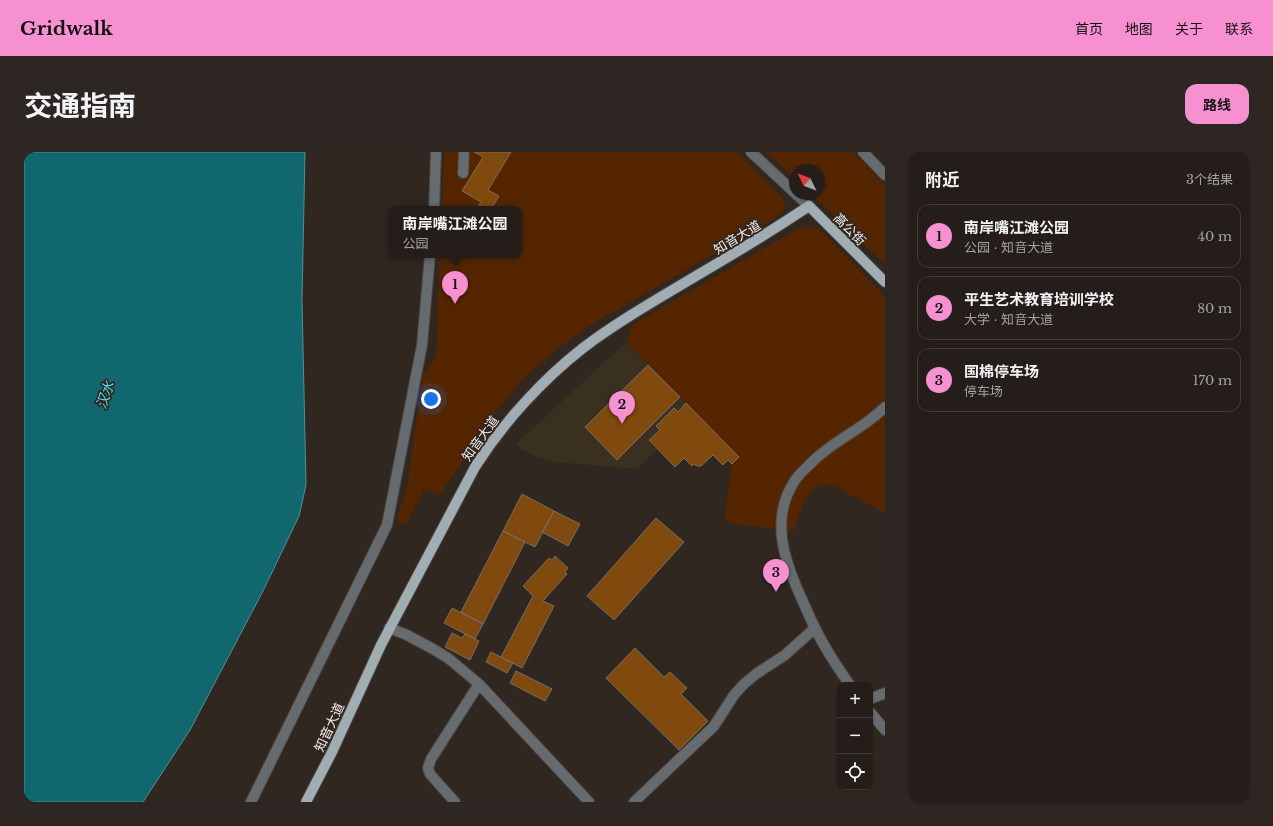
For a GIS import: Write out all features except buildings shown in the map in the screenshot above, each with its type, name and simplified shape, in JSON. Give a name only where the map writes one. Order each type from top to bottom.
[{"type":"main road","name":"高公街","points":[[809,206],[885,282]]},
{"type":"main road","name":"知音大道","points":[[306,802],[332,752],[380,645],[475,467],[486,450],[514,415],[544,384],[582,349],[614,326],[758,240],[809,206]]},
{"type":"street","points":[[434,206],[436,152]]},
{"type":"street","points":[[463,174],[464,152]]},
{"type":"street","name":"高公街","points":[[751,152],[789,188]]},
{"type":"street","points":[[863,152],[885,175]]},
{"type":"street","name":"高公街","points":[[802,200],[809,206]]},
{"type":"street","points":[[251,802],[387,525],[422,346],[430,258]]},
{"type":"street","points":[[848,682],[830,655],[815,628],[794,584],[783,549],[781,535],[782,515],[787,494],[794,481],[822,452],[876,416],[885,408]]},
{"type":"street","points":[[389,628],[407,635],[448,658],[479,684],[590,802]]},
{"type":"street","points":[[634,802],[714,726],[730,701],[744,684],[756,674],[785,655],[815,628]]},
{"type":"street","points":[[455,802],[430,774],[428,768],[431,759],[479,684]]},
{"type":"street","points":[[873,698],[885,693]]},
{"type":"street","points":[[873,716],[885,730]]},
{"type":"shaded area","points":[[444,152],[737,152],[782,197],[785,204],[784,209],[779,215],[754,231],[599,320],[569,340],[540,363],[520,383],[498,409],[439,496],[425,488],[406,525],[396,521],[407,488],[423,376],[436,356],[440,258],[522,258],[522,206],[442,206]]},
{"type":"shaded area","points":[[766,152],[853,152],[885,186],[885,264],[817,200],[825,200],[825,164],[789,164],[789,173]]},
{"type":"shaded area","points":[[808,227],[817,229],[825,235],[885,297],[885,513],[834,486],[825,484],[812,490],[793,531],[730,523],[724,518],[732,464],[739,457],[626,342],[633,324],[798,229]]},
{"type":"shaded area","points":[[626,342],[739,457],[732,464],[728,460],[723,465],[713,455],[701,466],[694,464],[692,466],[684,458],[675,467],[657,449],[637,469],[556,462],[540,458],[521,449],[516,444]]},
{"type":"water","name":"汉水","points":[[24,152],[305,152],[302,300],[306,485],[299,516],[263,591],[190,730],[143,802],[24,802]]},
{"type":"place","name":"南岸嘴江滩公园","points":[[455,304]]},
{"type":"place","name":"平生艺术教育培训学校","points":[[622,424]]},
{"type":"place","name":"国棉停车场","points":[[776,592]]}]
